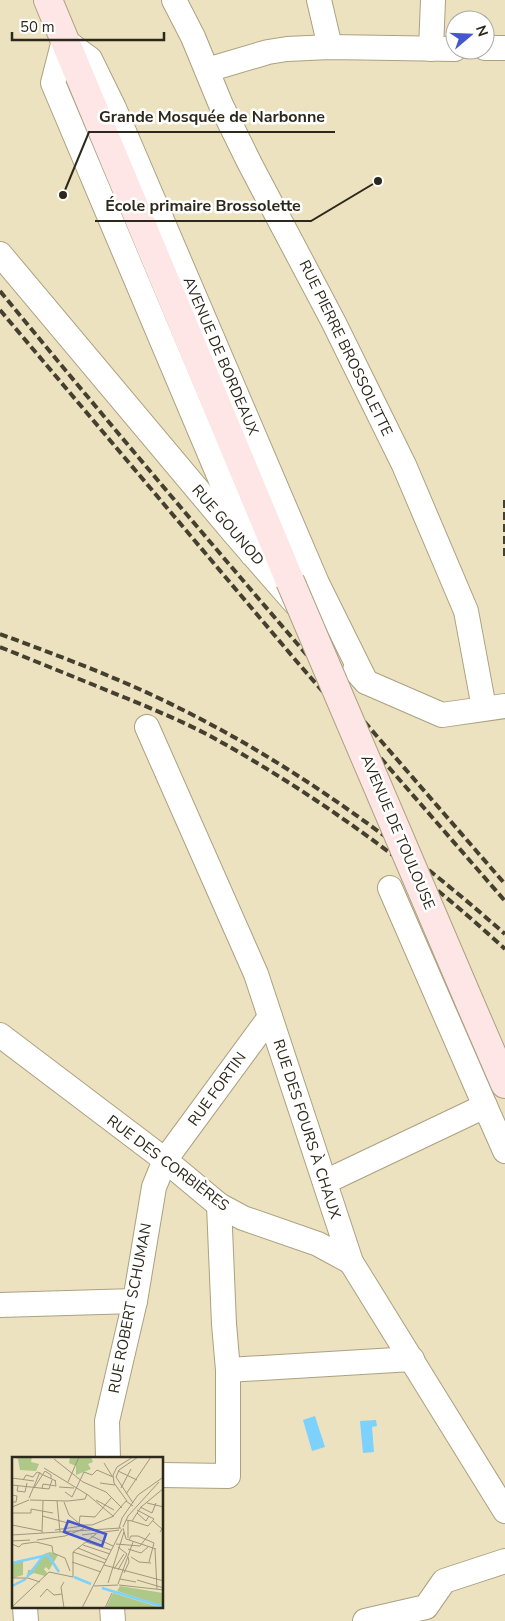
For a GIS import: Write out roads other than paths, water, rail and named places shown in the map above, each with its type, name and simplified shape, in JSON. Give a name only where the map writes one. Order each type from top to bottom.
[{"type":"main road","name":"AVENUE DE BORDEAUX","points":[[48,0],[290,580]]},
{"type":"main road","name":"AVENUE DE TOULOUSE","points":[[290,580],[505,1084]]},
{"type":"street","name":"RUE PIERRE BROSSOLETTE","points":[[174,0],[246,156],[334,321],[404,465],[466,611],[495,707]]},
{"type":"street","points":[[319,0],[330,46]]},
{"type":"street","points":[[431,49],[433,0]]},
{"type":"street","points":[[64,40],[53,83],[252,554]]},
{"type":"street","name":"AVENUE DE BORDEAUX","points":[[64,40],[90,59],[114,108],[317,582],[366,682]]},
{"type":"street","points":[[207,70],[268,52],[330,46],[445,48]]},
{"type":"street","name":"RUE GOUNOD","points":[[0,254],[252,554],[366,682],[442,715],[495,707]]},
{"type":"street","name":"RUE DES FOURS À CHAUX","points":[[147,727],[256,974],[351,1262],[505,1511]]},
{"type":"street","name":"AVENUE DE TOULOUSE","points":[[390,888],[505,1151]]},
{"type":"street","name":"RUE FORTIN","points":[[164,1160],[270,1017]]},
{"type":"street","name":"RUE DES CORBIÈRES","points":[[0,1035],[164,1160],[219,1205],[243,1218],[318,1244],[351,1262]]},
{"type":"street","points":[[325,1182],[485,1106]]},
{"type":"street","name":"RUE ROBERT SCHUMAN","points":[[108,1457],[107,1421],[135,1301],[154,1187],[164,1160]]},
{"type":"street","points":[[164,1475],[228,1476],[228,1370],[219,1205]]},
{"type":"street","points":[[0,1305],[135,1301]]},
{"type":"street","points":[[228,1370],[412,1359]]},
{"type":"street","points":[[365,1621],[426,1607],[444,1581],[505,1561]]},
{"type":"street","points":[[25,1608],[26,1621]]},
{"type":"street","points":[[112,1608],[113,1621]]},
{"type":"water","points":[[315,1416],[325,1447],[312,1451],[303,1420]]},
{"type":"water","points":[[376,1420],[377,1426],[372,1427],[374,1452],[363,1453],[360,1421]]},
{"type":"railway","points":[[0,291],[187,515],[505,884]]},
{"type":"railway","points":[[0,310],[298,663],[505,901]]},
{"type":"railway","points":[[505,500],[505,558]]},
{"type":"railway","points":[[0,634],[89,668],[154,696],[220,729],[263,754],[348,809],[467,901],[505,934]]},
{"type":"railway","points":[[0,647],[169,716],[251,759],[365,834],[437,890],[505,949]]},
{"type":"place","name":"École primaire Brossolette","points":[[378,181]]},
{"type":"place","name":"Grande Mosquée de Narbonne","points":[[63,195]]}]
